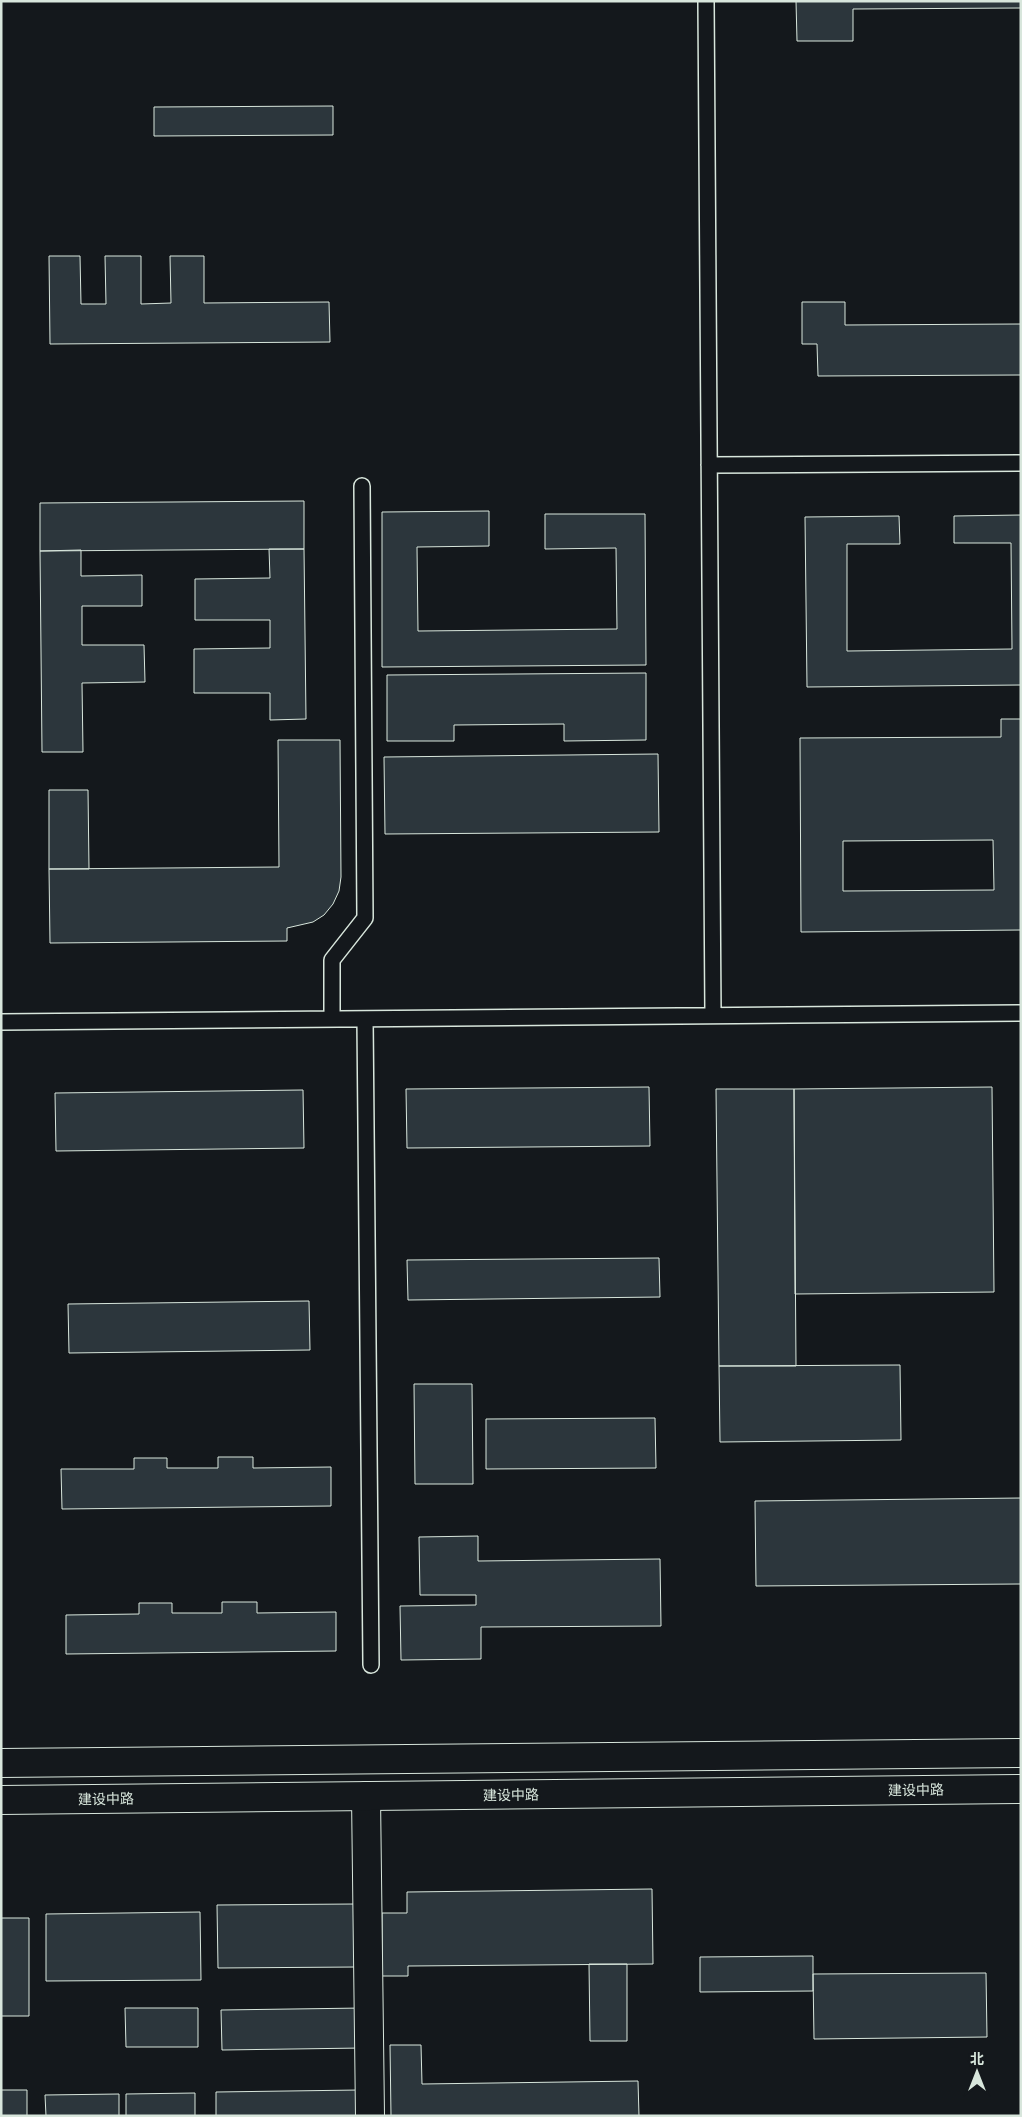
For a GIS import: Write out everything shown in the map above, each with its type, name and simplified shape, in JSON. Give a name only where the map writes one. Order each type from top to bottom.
[{"type":"main road","points":[[1,1763],[1021,1753]]},
{"type":"main road","name":"建设中路","points":[[1,1800],[1021,1789]]},
{"type":"main road","points":[[366,1796],[370,2116]]},
{"type":"lane","points":[[706,1],[713,1015]]},
{"type":"lane","points":[[710,465],[1021,463]]},
{"type":"lane","points":[[332,1019],[332,960],[366,918],[362,486]]},
{"type":"lane","points":[[1,1022],[1021,1012]]},
{"type":"lane","points":[[365,1019],[371,1665]]},
{"type":"building","points":[[796,1],[1021,1],[1021,8],[853,9],[853,41],[797,41]]},
{"type":"building","points":[[333,106],[333,135],[154,136],[154,107]]},
{"type":"building","points":[[49,256],[80,256],[81,304],[106,304],[105,256],[141,256],[141,304],[171,303],[170,256],[204,256],[204,303],[329,302],[330,342],[50,344]]},
{"type":"building","points":[[802,302],[845,302],[845,325],[1021,324],[1021,375],[818,376],[817,344],[802,344]]},
{"type":"building","points":[[304,501],[304,549],[40,551],[40,503]]},
{"type":"building","points":[[489,511],[489,546],[417,547],[418,631],[617,629],[616,548],[545,549],[545,514],[645,514],[646,665],[382,667],[382,512]]},
{"type":"building","points":[[1021,515],[1021,685],[807,687],[805,517],[899,516],[900,544],[847,544],[847,651],[1012,649],[1011,543],[954,543],[954,516]]},
{"type":"building","points":[[269,549],[304,549],[306,719],[270,720],[270,693],[194,693],[194,649],[270,648],[270,620],[195,620],[195,579],[270,578]]},
{"type":"building","points":[[81,550],[81,576],[142,575],[142,606],[82,606],[82,645],[144,645],[145,682],[82,683],[83,752],[42,752],[40,551]]},
{"type":"building","points":[[646,673],[646,740],[564,741],[564,724],[454,725],[454,741],[387,741],[387,675]]},
{"type":"building","points":[[1001,719],[1021,719],[1021,930],[801,932],[800,738],[1001,737]],"holes":[[[993,840],[994,890],[843,891],[843,841]]]},
{"type":"building","points":[[278,740],[340,740],[341,877],[339,891],[333,904],[324,915],[313,922],[287,928],[287,941],[50,943],[49,869],[279,867]]},
{"type":"building","points":[[658,754],[659,832],[385,834],[384,757]]},
{"type":"building","points":[[49,790],[88,790],[89,869],[49,869]]},
{"type":"building","points":[[649,1087],[650,1146],[407,1148],[406,1089]]},
{"type":"building","points":[[992,1087],[994,1292],[795,1294],[794,1089]]},
{"type":"building","points":[[716,1089],[794,1089],[796,1366],[719,1366]]},
{"type":"building","points":[[303,1090],[304,1148],[56,1151],[55,1093]]},
{"type":"building","points":[[659,1258],[660,1297],[408,1300],[407,1260]]},
{"type":"building","points":[[309,1301],[310,1350],[69,1353],[68,1304]]},
{"type":"building","points":[[900,1365],[901,1440],[720,1442],[719,1366]]},
{"type":"building","points":[[414,1384],[472,1384],[473,1484],[415,1484]]},
{"type":"building","points":[[655,1418],[656,1468],[486,1469],[486,1419]]},
{"type":"building","points":[[218,1457],[253,1457],[253,1468],[331,1467],[331,1506],[62,1509],[61,1469],[134,1469],[134,1458],[167,1458],[167,1468],[218,1468]]},
{"type":"building","points":[[1021,1498],[1021,1584],[756,1586],[755,1501]]},
{"type":"building","points":[[478,1536],[478,1561],[660,1559],[661,1626],[481,1627],[481,1659],[401,1660],[400,1606],[476,1605],[476,1595],[420,1595],[419,1537]]},
{"type":"building","points":[[222,1602],[257,1602],[257,1613],[336,1612],[336,1651],[66,1654],[66,1615],[139,1614],[139,1603],[172,1603],[172,1613],[222,1613]]},
{"type":"building","points":[[652,1889],[653,1964],[408,1966],[408,1976],[382,1976],[382,1913],[407,1913],[407,1892]]},
{"type":"building","points":[[356,1904],[357,1967],[218,1968],[217,1905]]},
{"type":"building","points":[[200,1912],[201,1980],[46,1981],[46,1914]]},
{"type":"building","points":[[1,1918],[29,1918],[29,2016],[1,2016]]},
{"type":"building","points":[[813,1956],[813,1991],[700,1992],[700,1957]]},
{"type":"building","points":[[589,1964],[627,1964],[627,2041],[590,2041]]},
{"type":"building","points":[[986,1973],[987,2037],[814,2039],[813,1974]]},
{"type":"building","points":[[125,2008],[198,2008],[198,2047],[126,2047]]},
{"type":"building","points":[[363,2008],[363,2048],[222,2050],[221,2010]]},
{"type":"building","points":[[390,2045],[421,2045],[422,2084],[638,2081],[639,2116],[391,2116]]},
{"type":"building","points":[[1,2090],[27,2090],[27,2116],[1,2116]]},
{"type":"building","points":[[359,2090],[360,2116],[216,2116],[216,2092]]},
{"type":"building","points":[[195,2093],[195,2116],[126,2116],[126,2094]]},
{"type":"building","points":[[119,2094],[119,2116],[46,2116],[45,2095]]}]
